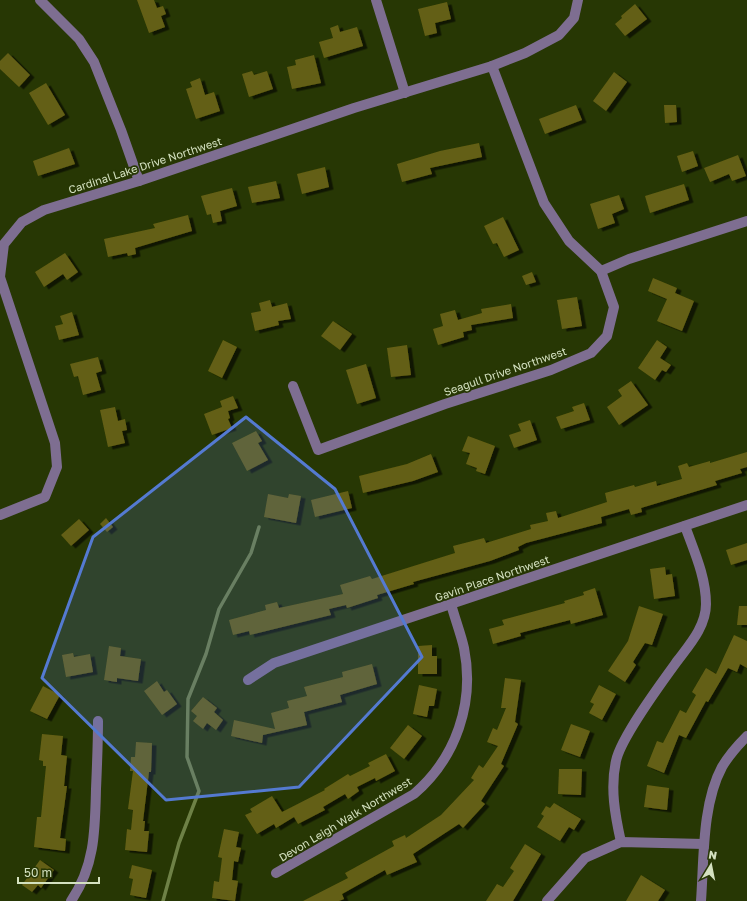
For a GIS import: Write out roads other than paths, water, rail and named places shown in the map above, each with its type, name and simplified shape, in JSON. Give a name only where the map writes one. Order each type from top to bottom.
[{"type":"street","points":[[40,0],[79,39],[94,62],[121,130],[139,181]]},
{"type":"street","points":[[376,0],[405,93]]},
{"type":"street","name":"Cardinal Lake Drive Northwest","points":[[0,515],[45,497],[57,467],[55,443],[0,277],[4,244],[22,222],[44,210],[139,181],[354,108],[492,66],[525,53],[559,35],[574,18],[578,0]]},
{"type":"street","name":"Seagull Drive Northwest","points":[[293,386],[318,450],[445,404],[551,370],[591,353],[607,336],[614,307],[601,271],[569,241],[544,203],[492,66]]},
{"type":"street","points":[[601,271],[629,259],[747,221]]},
{"type":"street","name":"Gavin Place Northwest","points":[[248,680],[274,663],[747,505]]},
{"type":"street","points":[[621,842],[613,790],[616,760],[636,722],[697,635],[705,612],[706,605],[704,578],[685,526]]},
{"type":"street","name":"Devon Leigh Walk Northwest","points":[[276,874],[414,794],[427,782],[446,757],[453,744],[464,712],[467,680],[464,648],[451,604]]},
{"type":"street","points":[[71,901],[82,885],[90,861],[94,835],[98,721]]},
{"type":"street","points":[[701,901],[704,844],[709,806],[716,782],[726,762],[747,736]]},
{"type":"street","points":[[548,901],[585,858],[621,842],[704,844]]},
{"type":"waterway","points":[[163,901],[179,843],[199,791],[187,757],[188,699],[206,654],[219,609],[251,553],[259,527]]}]
